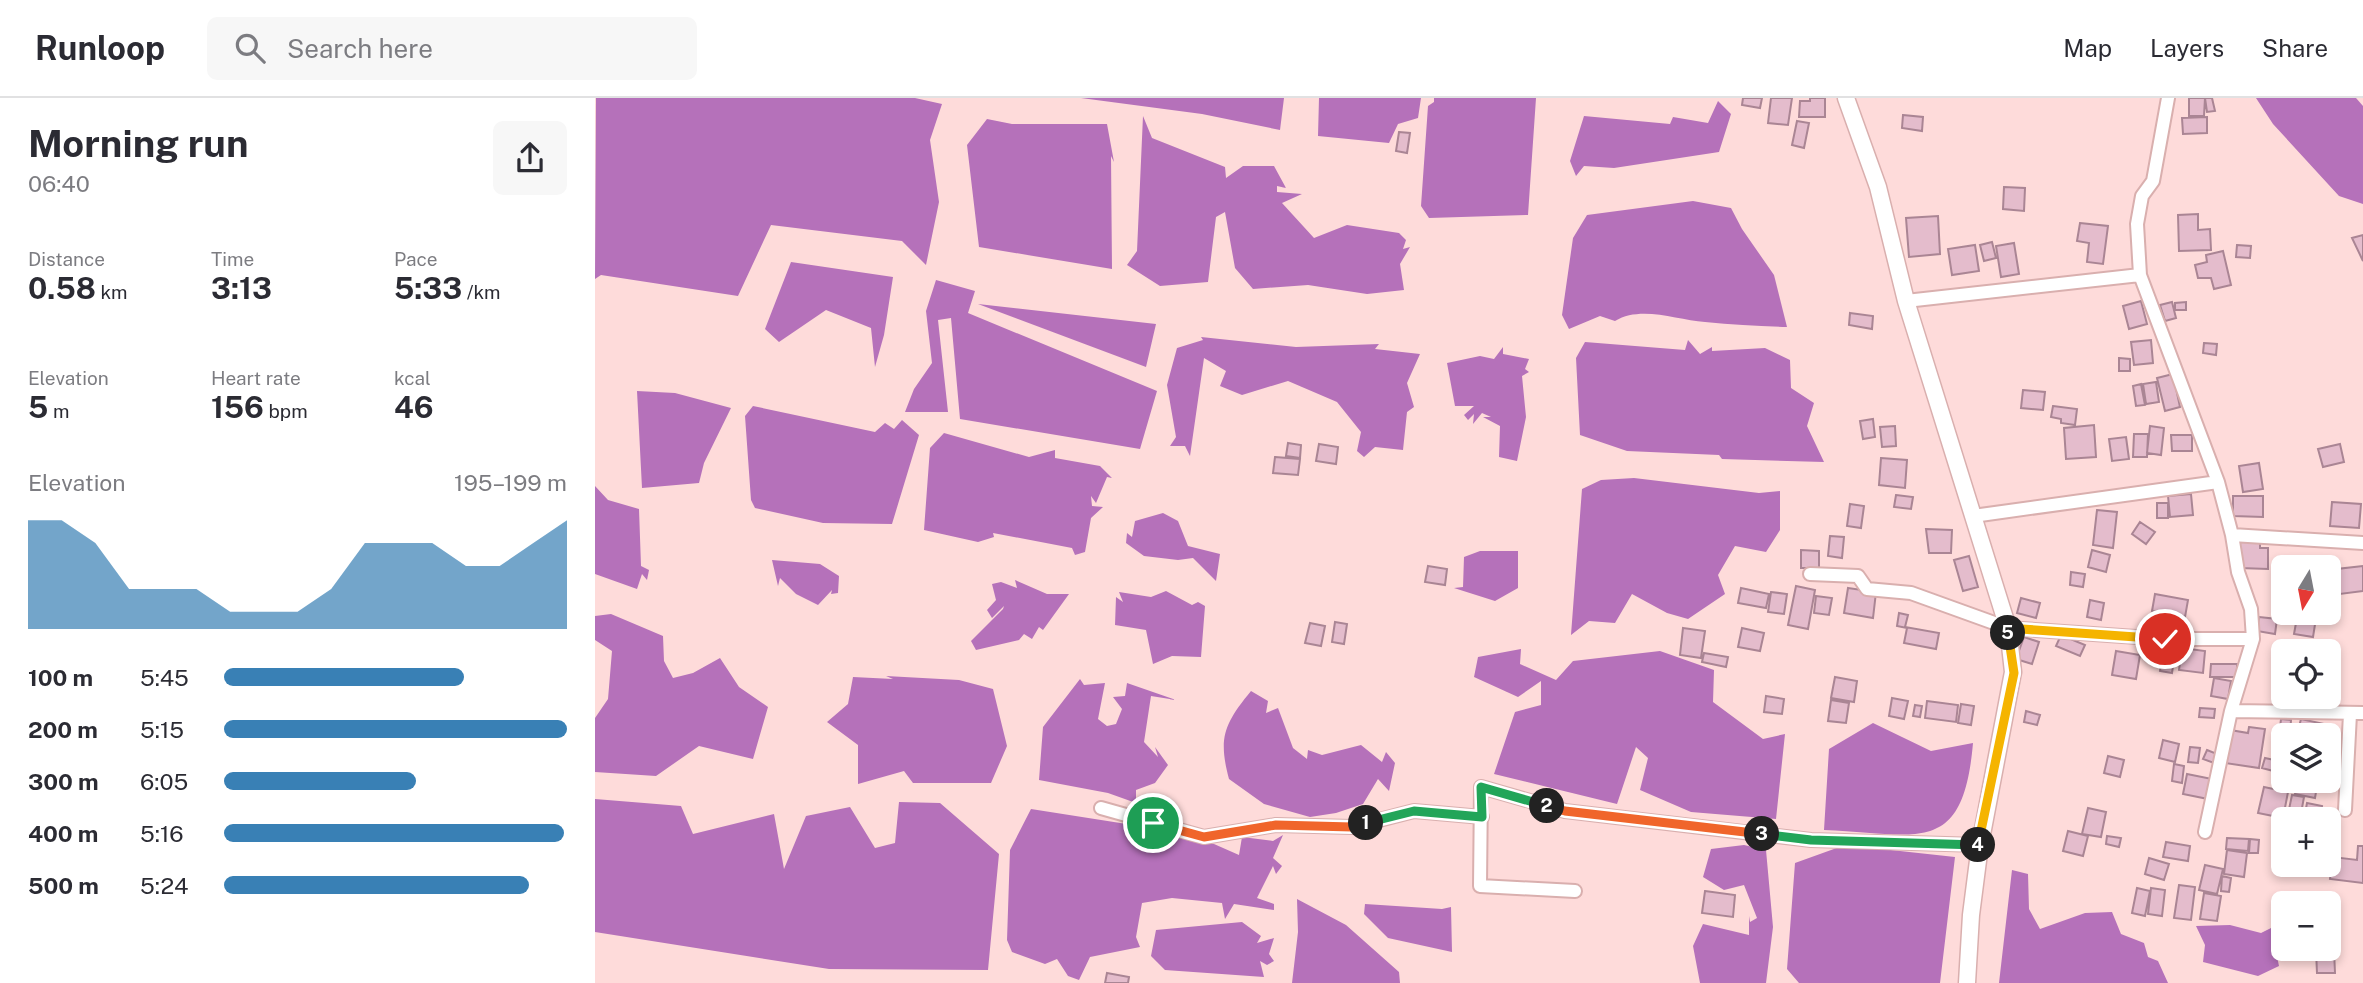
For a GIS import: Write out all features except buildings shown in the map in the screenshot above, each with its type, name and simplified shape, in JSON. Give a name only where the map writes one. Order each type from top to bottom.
[{"type":"main road","points":[[1846,98],[1878,187],[1906,301],[2007,628],[2014,673],[1980,845],[1971,915],[1967,983]]},
{"type":"street","points":[[2168,98],[2153,181],[2141,196],[2137,224],[2140,275],[2218,482],[2232,535],[2238,572],[2251,609],[2253,639],[2231,711],[2205,832]]},
{"type":"street","points":[[1906,301],[2140,275]]},
{"type":"street","points":[[1973,516],[2218,482]]},
{"type":"street","points":[[2232,535],[2363,542]]},
{"type":"street","points":[[1810,574],[1858,576],[1867,589],[1911,593],[2007,628],[2165,639],[2253,639]]},
{"type":"street","points":[[2231,711],[2357,713],[2345,810]]},
{"type":"street","points":[[1575,891],[1480,886],[1481,787],[1565,811],[1756,834],[1811,840],[1980,845]]},
{"type":"street","points":[[1101,808],[1204,837],[1276,825],[1352,827],[1414,811],[1482,817]]},
{"type":"shaded area","points":[[596,98],[915,98],[942,104],[930,140],[939,202],[926,265],[902,241],[771,225],[738,296],[601,275],[595,279]]},
{"type":"shaded area","points":[[1081,98],[1284,98],[1280,130],[1202,114]]},
{"type":"shaded area","points":[[1319,98],[1421,98],[1418,118],[1398,124],[1389,143],[1318,136]]},
{"type":"shaded area","points":[[1434,98],[1536,98],[1528,215],[1429,218],[1421,206],[1428,106],[1434,102]]},
{"type":"shaded area","points":[[2256,98],[2356,98],[2363,106],[2363,204],[2339,196],[2273,124]]},
{"type":"shaded area","points":[[1718,101],[1731,114],[1719,152],[1614,168],[1584,166],[1576,176],[1570,161],[1584,116],[1670,124],[1673,117],[1708,123]]},
{"type":"shaded area","points":[[1143,116],[1152,138],[1225,167],[1226,178],[1243,166],[1274,166],[1286,188],[1277,186],[1277,192],[1302,194],[1282,203],[1314,238],[1347,225],[1399,233],[1406,240],[1403,249],[1410,247],[1400,264],[1404,290],[1367,294],[1308,285],[1253,289],[1235,268],[1225,212],[1216,217],[1208,282],[1160,286],[1127,265],[1137,251]]},
{"type":"shaded area","points":[[987,119],[1012,124],[1107,124],[1114,162],[1111,156],[1112,269],[979,247],[967,145]]},
{"type":"shaded area","points":[[1693,201],[1731,208],[1774,275],[1787,327],[1715,323],[1636,314],[1615,321],[1600,316],[1569,329],[1562,315],[1573,238],[1587,215]]},
{"type":"shaded area","points":[[791,262],[893,277],[884,335],[875,367],[871,328],[826,310],[779,342],[765,329]]},
{"type":"shaded area","points":[[936,280],[975,291],[968,313],[1157,391],[1140,449],[960,419],[951,318],[938,320],[948,412],[905,412],[914,389],[932,363],[926,311]]},
{"type":"shaded area","points":[[978,304],[1156,324],[1146,367]]},
{"type":"shaded area","points":[[1201,337],[1296,347],[1379,344],[1375,349],[1420,354],[1407,383],[1414,407],[1407,412],[1403,450],[1375,447],[1364,457],[1357,451],[1361,432],[1337,402],[1288,381],[1242,395],[1220,386],[1226,371],[1204,358],[1190,456],[1185,446],[1170,446],[1176,437],[1167,385],[1177,348],[1203,340]]},
{"type":"shaded area","points":[[1688,340],[1700,354],[1712,347],[1712,351],[1765,348],[1790,360],[1791,388],[1814,403],[1807,426],[1824,462],[1722,459],[1719,455],[1627,451],[1580,435],[1576,358],[1585,342],[1685,350]]},
{"type":"shaded area","points":[[1503,347],[1503,354],[1529,359],[1525,369],[1529,372],[1522,376],[1526,417],[1517,461],[1499,457],[1500,426],[1483,417],[1491,417],[1482,413],[1473,424],[1474,414],[1468,420],[1464,415],[1474,406],[1455,406],[1447,363],[1480,356],[1494,359]]},
{"type":"shaded area","points":[[637,391],[675,393],[731,408],[704,463],[699,483],[642,488]]},
{"type":"shaded area","points":[[753,406],[875,432],[885,423],[894,429],[902,420],[919,435],[892,524],[823,523],[755,508],[751,500],[745,416]]},
{"type":"shaded area","points":[[944,433],[1029,457],[1055,450],[1055,458],[1100,466],[1112,478],[1107,477],[1096,503],[1091,496],[1092,506],[1103,507],[1091,518],[1085,552],[1075,555],[1072,548],[993,533],[994,537],[978,542],[924,530],[930,448]]},
{"type":"shaded area","points":[[1634,478],[1759,493],[1780,491],[1780,530],[1766,552],[1735,546],[1718,575],[1725,594],[1688,619],[1667,613],[1632,594],[1615,623],[1589,621],[1571,635],[1582,489],[1601,480]]},
{"type":"shaded area","points":[[595,486],[608,500],[639,509],[641,566],[649,570],[647,580],[642,574],[637,589],[595,574]]},
{"type":"shaded area","points":[[1163,513],[1178,521],[1188,546],[1220,554],[1216,581],[1193,558],[1178,560],[1144,556],[1126,543],[1127,533],[1132,537],[1135,521]]},
{"type":"shaded area","points":[[1480,551],[1518,551],[1518,588],[1495,601],[1454,588],[1463,587],[1464,557]]},
{"type":"shaded area","points":[[772,560],[820,564],[839,576],[838,593],[831,594],[832,590],[818,605],[796,594],[780,578],[778,586]]},
{"type":"shaded area","points":[[1015,580],[1047,594],[1069,594],[1043,630],[1039,627],[1032,639],[1024,634],[1019,640],[976,650],[971,641],[1004,606],[992,618],[987,610],[996,600],[992,584],[1001,582],[1017,588]]},
{"type":"shaded area","points":[[1166,591],[1192,605],[1198,602],[1205,606],[1201,657],[1172,656],[1153,664],[1146,630],[1115,625],[1116,597],[1123,602],[1119,592],[1151,597]]},
{"type":"shaded area","points":[[611,614],[663,636],[664,661],[673,678],[693,673],[720,658],[739,687],[768,707],[753,759],[699,746],[656,776],[595,772],[595,718],[608,699],[612,651],[595,640],[595,616]]},
{"type":"shaded area","points":[[1521,649],[1520,664],[1556,680],[1573,661],[1660,651],[1714,670],[1713,702],[1763,739],[1785,734],[1776,819],[1691,812],[1640,790],[1648,758],[1636,747],[1617,804],[1494,774],[1515,712],[1541,705],[1541,681],[1518,697],[1474,677],[1478,657]]},
{"type":"shaded area","points":[[886,676],[959,680],[993,689],[1007,746],[991,783],[913,783],[904,771],[858,784],[858,745],[827,722],[848,704],[853,677],[893,679]]},
{"type":"shaded area","points":[[1080,679],[1084,685],[1105,683],[1098,719],[1107,726],[1116,724],[1122,709],[1113,697],[1125,696],[1127,683],[1176,700],[1151,696],[1144,742],[1158,757],[1155,747],[1168,765],[1155,783],[1136,790],[1136,803],[1108,793],[1039,780],[1043,727]]},
{"type":"shaded area","points":[[1251,691],[1268,701],[1266,713],[1278,708],[1293,748],[1307,759],[1308,750],[1322,755],[1361,745],[1382,762],[1386,752],[1395,763],[1389,791],[1378,779],[1363,804],[1336,813],[1310,817],[1264,804],[1229,779],[1224,753],[1226,732],[1235,713]]},
{"type":"shaded area","points":[[1873,723],[1931,751],[1973,743],[1968,780],[1959,806],[1946,822],[1930,831],[1909,834],[1824,830],[1829,749]]},
{"type":"shaded area","points":[[595,799],[681,806],[693,834],[774,814],[784,869],[806,816],[850,807],[875,848],[895,843],[899,802],[940,803],[999,854],[988,970],[829,969],[595,932]]},
{"type":"shaded area","points":[[1031,809],[1152,828],[1163,835],[1214,844],[1239,855],[1242,837],[1273,841],[1283,835],[1273,858],[1282,866],[1276,874],[1273,866],[1257,898],[1274,904],[1274,910],[1234,904],[1225,919],[1222,903],[1172,898],[1142,903],[1136,937],[1140,947],[1090,957],[1079,980],[1068,976],[1057,959],[1045,964],[1012,952],[1007,940],[1010,850]]},
{"type":"shaded area","points":[[1744,845],[1766,850],[1773,927],[1766,983],[1700,983],[1693,946],[1703,924],[1749,935],[1749,916],[1750,922],[1757,918],[1744,885],[1724,890],[1703,877],[1711,849]]},
{"type":"shaded area","points":[[1845,845],[1955,857],[1940,983],[1799,983],[1787,969],[1795,863]]},
{"type":"shaded area","points":[[2012,870],[2028,874],[2029,909],[2040,929],[2085,913],[2112,912],[2121,934],[2144,943],[2148,957],[2158,961],[2168,983],[1999,983]]},
{"type":"shaded area","points":[[1297,899],[1346,925],[1399,972],[1400,983],[1292,983],[1298,932]]},
{"type":"shaded area","points":[[1365,904],[1442,909],[1451,907],[1452,952],[1388,938],[1364,914]]},
{"type":"shaded area","points":[[1242,922],[1261,936],[1257,943],[1274,938],[1269,954],[1274,961],[1267,965],[1260,961],[1264,977],[1165,970],[1151,956],[1156,930]]},
{"type":"shaded area","points":[[2230,925],[2261,933],[2271,928],[2271,961],[2278,961],[2279,966],[2258,976],[2203,962],[2205,945],[2196,926]]},
{"type":"route","points":[[1153,823],[1204,837],[1276,825],[1352,827],[1414,811],[1482,817],[1481,787],[1565,811],[1811,840],[1980,845],[2014,673],[2007,628],[2085,631],[2165,639]]}]
